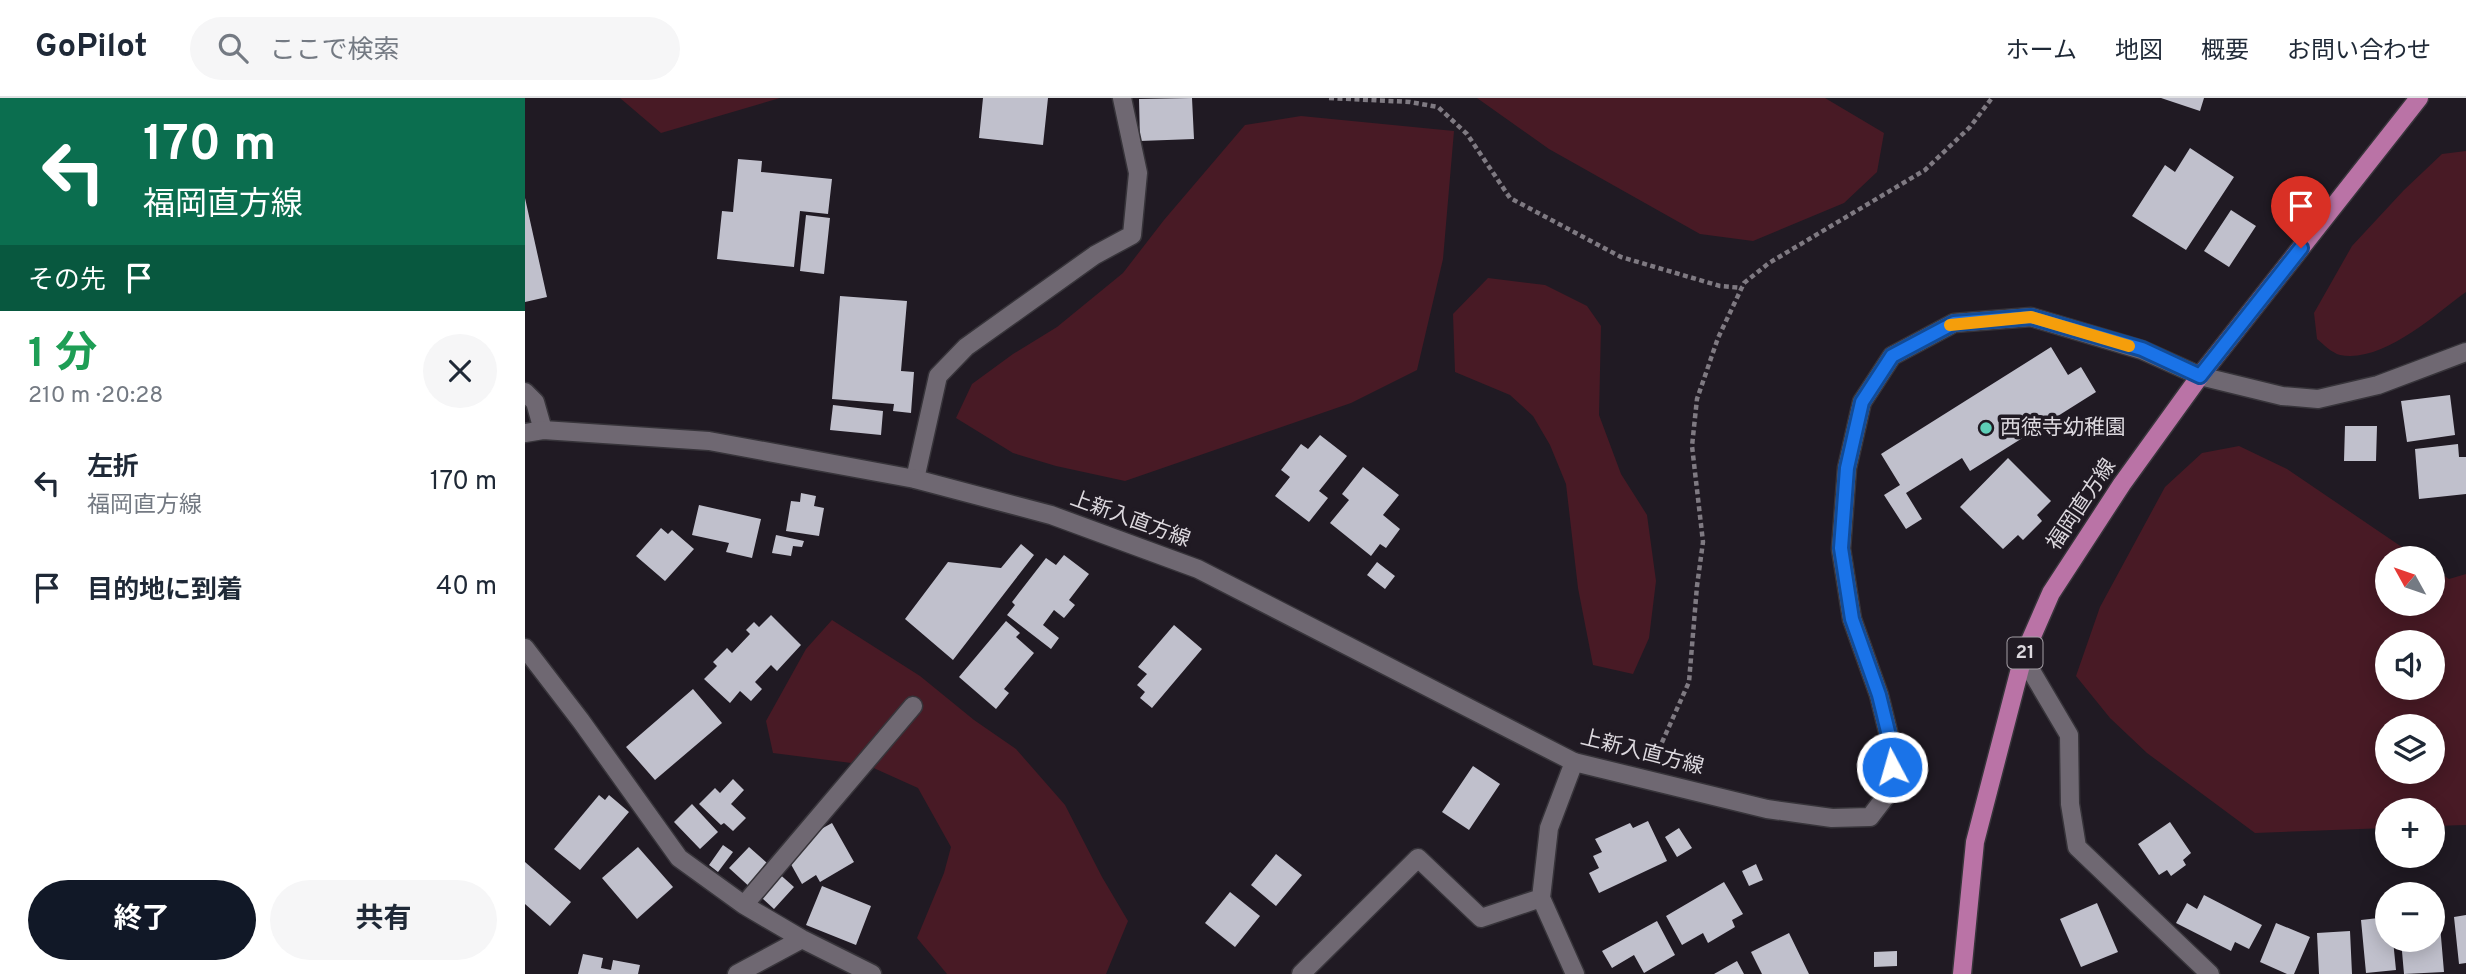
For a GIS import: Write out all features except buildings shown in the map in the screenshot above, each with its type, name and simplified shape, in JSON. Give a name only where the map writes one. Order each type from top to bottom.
[{"type":"main road","name":"福岡直方線","points":[[1962,974],[1975,842],[2023,657],[2051,593],[2122,484],[2200,376],[2419,98]]},
{"type":"street","points":[[915,480],[938,376],[966,347],[1095,256],[1132,235],[1138,173],[1122,98]]},
{"type":"street","name":"上新入直方線","points":[[534,432],[709,441],[915,480],[1051,515],[1198,569],[1574,762],[1767,809],[1832,818],[1870,817],[1892,787],[1892,748],[1879,695],[1852,619],[1841,548],[1847,468],[1862,402],[1892,356],[1954,323],[2031,317],[2142,349],[2200,376]]},
{"type":"street","points":[[2200,376],[2282,396],[2318,399],[2378,385],[2466,352]]},
{"type":"street","points":[[525,393],[535,402],[534,432]]},
{"type":"street","points":[[525,648],[679,858],[744,905],[802,939],[872,974]]},
{"type":"street","points":[[2023,657],[2069,735],[2070,804],[2077,847],[2210,974]]},
{"type":"street","points":[[744,905],[913,706]]},
{"type":"street","points":[[1574,762],[1549,828],[1541,898],[1575,974]]},
{"type":"street","points":[[1301,974],[1418,858],[1481,918],[1541,898]]},
{"type":"street","points":[[737,974],[802,939]]},
{"type":"path","points":[[1329,98],[1410,102],[1438,107],[1467,134],[1510,198],[1621,257],[1720,286],[1742,288]]},
{"type":"path","points":[[1646,778],[1689,682],[1703,542],[1692,446],[1696,399],[1718,338],[1744,282],[1769,263],[1925,170],[1970,127],[1991,98]]},
{"type":"shaded area","points":[[620,98],[780,98],[661,133]]},
{"type":"shaded area","points":[[1477,98],[1825,98],[1884,133],[1877,172],[1844,203],[1753,241],[1700,234],[1549,149]]},
{"type":"shaded area","points":[[1301,116],[1454,131],[1443,259],[1417,370],[1351,403],[1125,481],[1056,466],[1013,453],[956,418],[972,384],[1057,327],[1123,273],[1245,125]]},
{"type":"shaded area","points":[[2466,151],[2466,292],[2423,325],[2390,345],[2356,356],[2340,355],[2331,350],[2317,339],[2314,313],[2352,246],[2442,154]]},
{"type":"shaded area","points":[[1488,278],[1545,285],[1587,306],[1601,326],[1599,415],[1621,474],[1647,515],[1656,581],[1649,638],[1633,674],[1593,665],[1578,588],[1566,484],[1550,445],[1533,416],[1510,395],[1455,372],[1453,314]]},
{"type":"shaded area","points":[[2239,446],[2287,469],[2400,546],[2375,546],[2375,616],[2445,616],[2445,576],[2449,579],[2466,574],[2466,825],[2445,826],[2445,798],[2375,798],[2375,828],[2255,833],[2147,753],[2110,718],[2076,676],[2100,607],[2165,487],[2202,453]]},
{"type":"shaded area","points":[[832,620],[920,676],[974,720],[1016,749],[1065,805],[1128,921],[1106,974],[947,974],[917,938],[944,873],[951,847],[918,788],[867,765],[773,753],[766,721],[806,649]]},
{"type":"slow traffic","points":[[1950,325],[2031,317],[2129,346]]},
{"type":"place","name":"西徳寺幼稚園","points":[[1986,428]]},
{"type":"route","points":[[1892,767],[1892,748],[1879,695],[1852,619],[1841,548],[1847,468],[1862,402],[1892,356],[1954,323],[2031,317],[2142,349],[2200,376],[2301,248]]}]
